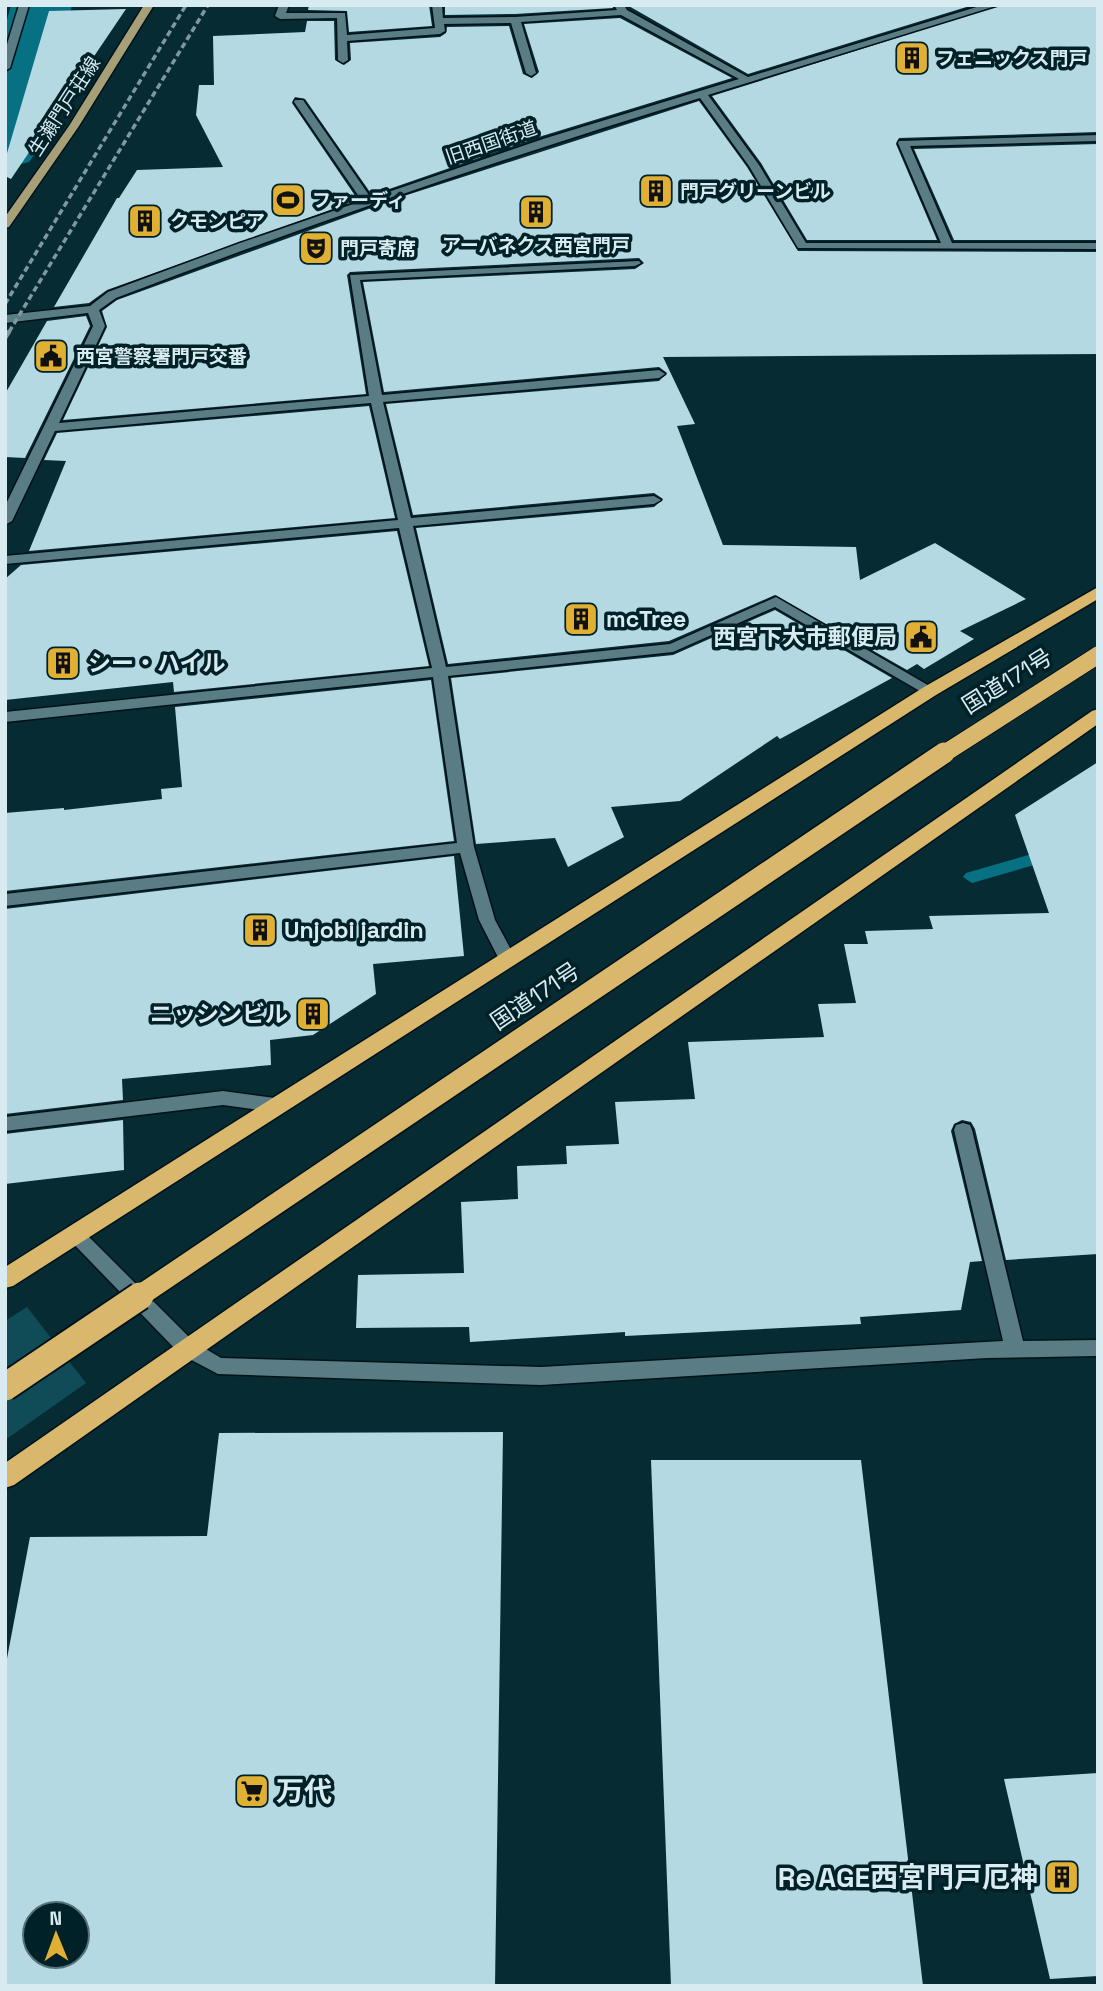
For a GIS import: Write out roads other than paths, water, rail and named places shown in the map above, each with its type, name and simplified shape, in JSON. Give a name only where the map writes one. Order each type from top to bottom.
[{"type":"highway","points":[[5,1279],[930,691],[1098,592]]},
{"type":"highway","name":"国道171号","points":[[5,1387],[976,732],[1098,655]]},
{"type":"highway","points":[[5,1477],[1098,715]]},
{"type":"main road","name":"生瀬門戸荘線","points":[[5,225],[74,126],[149,5]]},
{"type":"street","points":[[5,68],[24,5]]},
{"type":"street","points":[[284,5],[280,16],[342,15],[343,60]]},
{"type":"street","points":[[342,38],[440,31],[437,5]]},
{"type":"street","name":"旧西国街道","points":[[5,319],[93,309],[112,295],[244,245],[547,141],[994,5]]},
{"type":"street","points":[[439,22],[515,20],[621,8],[747,80]]},
{"type":"street","points":[[515,20],[531,74]]},
{"type":"street","points":[[703,95],[754,165],[802,246],[1098,246]]},
{"type":"street","points":[[299,102],[369,202]]},
{"type":"street","points":[[947,246],[903,143],[1098,138]]},
{"type":"street","points":[[507,959],[487,920],[466,847],[440,672],[376,398],[354,277],[635,262]]},
{"type":"street","points":[[5,521],[99,326],[93,309]]},
{"type":"street","points":[[50,428],[659,374]]},
{"type":"street","points":[[5,560],[654,500]]},
{"type":"street","points":[[5,717],[673,648],[776,601],[930,691]]},
{"type":"street","points":[[5,900],[466,847]]},
{"type":"street","points":[[5,1124],[223,1098],[275,1105]]},
{"type":"street","points":[[963,1130],[1015,1349]]},
{"type":"street","points":[[74,1234],[187,1348],[218,1366],[536,1376],[1015,1349],[1098,1348]]},
{"type":"waterway","points":[[5,148],[42,5]]},
{"type":"waterway","points":[[972,877],[1056,853]]},
{"type":"railway","points":[[5,304],[186,5]]},
{"type":"railway","points":[[9,332],[208,5]]},
{"type":"railway","points":[[5,338],[10,330]]},
{"type":"place","name":"フェニックス門戸","points":[[912,58]]},
{"type":"place","name":"門戸グリーンビル","points":[[656,191]]},
{"type":"place","name":"ファーディ","points":[[288,200]]},
{"type":"place","name":"アーバネクス西宮門戸","points":[[536,212]]},
{"type":"place","name":"クモンピア","points":[[145,221]]},
{"type":"place","name":"門戸寄席","points":[[316,248]]},
{"type":"place","name":"西宮警察署門戸交番","points":[[51,356]]},
{"type":"place","name":"mcTree","points":[[581,619]]},
{"type":"place","name":"西宮下大市郵便局","points":[[921,637]]},
{"type":"place","name":"シー・ハイル","points":[[63,663]]},
{"type":"place","name":"Unjobi jardin","points":[[260,930]]},
{"type":"place","name":"ニッシンビル","points":[[313,1014]]},
{"type":"place","name":"万代","points":[[252,1791]]},
{"type":"place","name":"Re AGE西宮門戸厄神","points":[[1062,1877]]}]
